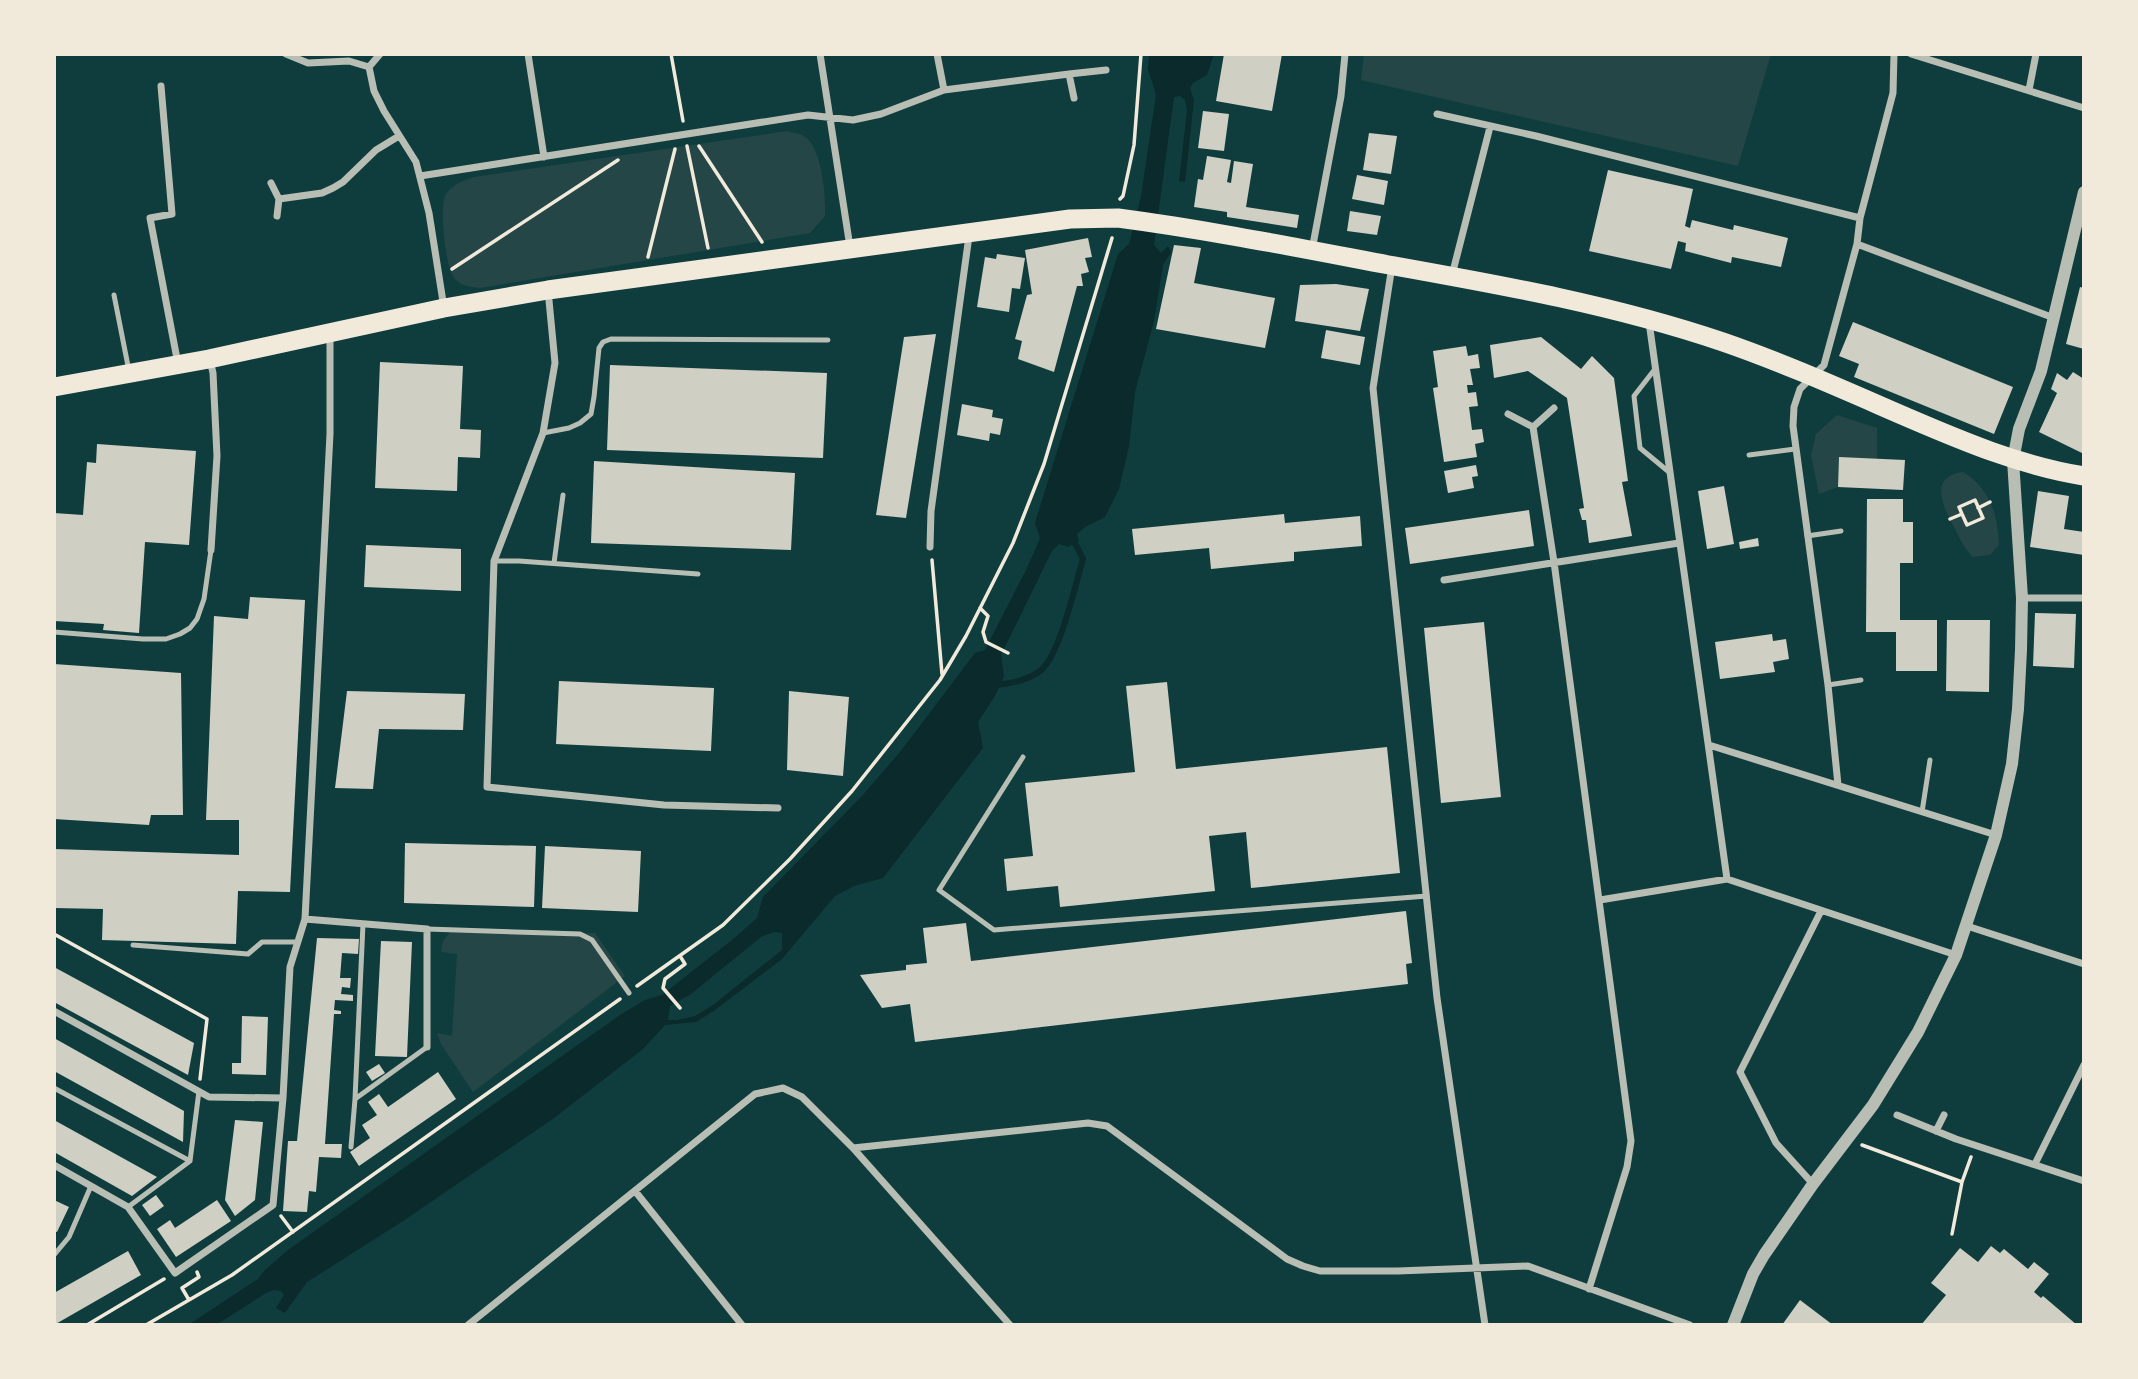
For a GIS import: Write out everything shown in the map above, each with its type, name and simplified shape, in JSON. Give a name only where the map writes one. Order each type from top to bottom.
[{"type":"highway","points":[[56,387],[209,359],[444,308],[548,290],[1070,219],[1118,218],[1452,276],[1648,318],[1813,377],[1958,440],[2013,460],[2084,477]]},
{"type":"street","points":[[286,54],[308,63],[349,61],[369,67]]},
{"type":"street","points":[[369,67],[380,54]]},
{"type":"street","points":[[528,54],[544,157]]},
{"type":"street","points":[[821,54],[850,249]]},
{"type":"street","points":[[937,54],[944,90]]},
{"type":"street","points":[[1312,251],[1341,96],[1345,54]]},
{"type":"street","points":[[1838,785],[1828,685],[1795,449],[1794,407],[1800,389],[1824,365],[1857,244],[1860,218],[1893,93],[1894,54]]},
{"type":"street","points":[[1911,54],[2084,108]]},
{"type":"street","points":[[2029,90],[2036,54]]},
{"type":"street","points":[[369,67],[374,91],[416,162],[421,176],[444,308]]},
{"type":"street","points":[[421,176],[808,115],[853,120],[881,114],[944,90],[1107,69]]},
{"type":"street","points":[[1069,75],[1074,98]]},
{"type":"street","points":[[161,86],[172,214],[150,218],[178,365]]},
{"type":"street","points":[[1437,114],[1536,136],[1860,218]]},
{"type":"street","points":[[1452,276],[1490,127]]},
{"type":"street","points":[[279,199],[322,193],[333,188],[343,182],[376,150],[400,136]]},
{"type":"street","points":[[271,183],[279,199],[277,216]]},
{"type":"street","points":[[1733,1325],[1753,1273],[1873,1105],[1918,1032],[1967,926],[1996,835],[2012,764],[2017,723],[2022,598],[2013,460],[2019,429],[2041,371],[2084,192]]},
{"type":"street","points":[[930,547],[932,511],[969,232]]},
{"type":"street","points":[[1857,244],[2055,318]]},
{"type":"street","points":[[1392,265],[1373,388],[1437,998],[1485,1325]]},
{"type":"street","points":[[548,290],[555,363],[543,433],[494,561],[487,787],[664,805],[778,808]]},
{"type":"street","points":[[1648,318],[1727,879]]},
{"type":"street","points":[[54,1165],[128,1208],[175,1273],[273,1205],[283,1098],[290,967],[305,919],[330,434],[330,334]]},
{"type":"street","points":[[209,359],[213,373],[216,456],[211,550]]},
{"type":"street","points":[[1533,427],[1554,408]]},
{"type":"street","points":[[1508,414],[1533,427]]},
{"type":"street","points":[[1533,427],[1554,562],[1631,1141],[1627,1167],[1589,1289]]},
{"type":"street","points":[[1444,580],[1679,543]]},
{"type":"street","points":[[2022,598],[2084,598]]},
{"type":"street","points":[[1709,745],[1996,835]]},
{"type":"street","points":[[1600,900],[1727,879],[1955,955]]},
{"type":"street","points":[[1814,1184],[1776,1143],[1740,1072],[1821,911]]},
{"type":"street","points":[[305,919],[427,929],[427,1048]]},
{"type":"street","points":[[1967,926],[2084,964]]},
{"type":"street","points":[[54,1011],[209,1097],[283,1098]]},
{"type":"street","points":[[2035,1164],[2084,1065]]},
{"type":"street","points":[[468,1325],[755,1094],[783,1088],[802,1097],[853,1148],[1010,1325]]},
{"type":"street","points":[[1897,1115],[1975,1145],[2084,1181]]},
{"type":"street","points":[[1936,1131],[1944,1115]]},
{"type":"street","points":[[853,1148],[1088,1123],[1107,1126],[1287,1259],[1303,1266],[1320,1271],[1528,1266],[1690,1325]]},
{"type":"street","points":[[635,1191],[742,1325]]},
{"type":"lane","points":[[114,295],[130,373]]},
{"type":"lane","points":[[543,433],[569,428],[591,414],[599,348],[603,342],[611,339],[828,340]]},
{"type":"lane","points":[[1655,369],[1634,396],[1640,448],[1669,472]]},
{"type":"lane","points":[[1749,455],[1795,449]]},
{"type":"lane","points":[[554,563],[563,495]]},
{"type":"lane","points":[[1807,536],[1841,531]]},
{"type":"lane","points":[[54,632],[143,639],[166,639],[180,634],[190,628],[197,619],[204,599],[211,550]]},
{"type":"lane","points":[[494,561],[698,574]]},
{"type":"lane","points":[[1828,685],[1861,680]]},
{"type":"lane","points":[[1023,757],[939,890],[994,930],[1427,896]]},
{"type":"lane","points":[[1922,812],[1930,760]]},
{"type":"lane","points":[[351,1147],[363,924]]},
{"type":"lane","points":[[427,929],[580,934],[592,940],[629,993]]},
{"type":"lane","points":[[133,944],[248,954],[262,942],[298,943]]},
{"type":"lane","points":[[355,1099],[427,1048]]},
{"type":"lane","points":[[54,1088],[190,1161]]},
{"type":"lane","points":[[128,1208],[190,1161],[199,1091]]},
{"type":"lane","points":[[54,1255],[69,1237],[91,1186]]},
{"type":"path","points":[[671,54],[712,267]]},
{"type":"path","points":[[149,1324],[232,1275],[723,925],[790,859],[852,791],[942,677],[1013,543],[1044,464],[1118,218],[1134,145],[1141,54]]},
{"type":"path","points":[[685,135],[773,259]]},
{"type":"path","points":[[643,276],[685,135]]},
{"type":"path","points":[[439,278],[649,140]]},
{"type":"path","points":[[1975,500],[1983,518],[1967,525],[1962,514],[1959,507],[1975,500]]},
{"type":"path","points":[[1978,508],[1990,502]]},
{"type":"path","points":[[1950,519],[1962,514]]},
{"type":"path","points":[[930,547],[942,677]]},
{"type":"path","points":[[981,607],[988,616],[983,632],[986,642],[1008,653]]},
{"type":"path","points":[[54,934],[207,1019],[199,1091]]},
{"type":"path","points":[[680,956],[685,964],[665,979],[663,988],[680,1008]]},
{"type":"path","points":[[1847,1139],[1962,1182]]},
{"type":"path","points":[[1952,1234],[1962,1182],[1975,1145]]},
{"type":"path","points":[[273,1205],[293,1231]]},
{"type":"path","points":[[87,1325],[175,1273]]},
{"type":"shaded area","points":[[1149,54],[1214,54],[1207,75],[1193,83],[1190,88],[1194,100],[1185,182],[1179,181],[1187,110],[1185,100],[1180,96],[1174,97],[1154,245],[1161,253],[1168,246],[1171,252],[1163,265],[1154,321],[1135,392],[1129,446],[1119,489],[1105,517],[1077,534],[1079,541],[1068,547],[1059,544],[1052,551],[1001,655],[1004,676],[978,722],[983,748],[883,878],[854,886],[835,896],[782,959],[715,1010],[696,1022],[665,1025],[643,1049],[554,1118],[403,1221],[307,1282],[285,1313],[276,1308],[284,1295],[281,1291],[274,1290],[216,1325],[188,1325],[258,1279],[288,1250],[620,1015],[645,1000],[662,995],[732,940],[757,918],[763,897],[862,796],[900,752],[975,653],[985,650],[1040,538],[1035,523],[1118,254],[1129,244],[1141,196],[1156,95],[1148,69]],"holes":[[[774,932],[782,933],[782,950],[713,1005],[695,1016],[668,1020],[670,1006],[691,994],[761,937]]]},
{"type":"shaded area","points":[[1364,54],[1771,54],[1738,166],[1361,80]]},
{"type":"shaded area","points":[[787,131],[802,135],[810,142],[822,173],[825,216],[810,233],[480,288],[460,283],[451,273],[444,237],[444,200],[455,185],[462,182],[474,177]]},
{"type":"shaded area","points":[[1837,415],[1877,428],[1877,459],[1839,460],[1838,487],[1819,494],[1811,455],[1816,434]]},
{"type":"shaded area","points":[[1963,472],[1980,486],[1994,513],[1999,545],[1990,555],[1973,557],[1970,554],[1943,503],[1941,494],[1945,480]]},
{"type":"shaded area","points":[[450,932],[595,933],[625,976],[473,1092],[441,1044],[437,1033],[452,1036],[457,954],[441,952],[443,941]]},
{"type":"building","points":[[1224,54],[1282,54],[1272,111],[1216,101]]},
{"type":"building","points":[[1203,111],[1229,114],[1224,151],[1198,148]]},
{"type":"building","points":[[1369,133],[1397,136],[1391,174],[1363,170]]},
{"type":"building","points":[[1207,156],[1231,160],[1227,182],[1231,183],[1234,161],[1253,164],[1246,207],[1299,215],[1297,228],[1227,217],[1227,212],[1194,207],[1198,179],[1203,180]]},
{"type":"building","points":[[1608,170],[1693,189],[1685,226],[1690,228],[1692,220],[1733,230],[1734,225],[1788,238],[1781,267],[1732,257],[1731,263],[1685,251],[1686,243],[1678,241],[1671,269],[1589,251]]},
{"type":"building","points":[[1357,175],[1388,181],[1384,205],[1352,199]]},
{"type":"building","points":[[1350,211],[1381,216],[1377,235],[1347,231]]},
{"type":"building","points":[[1088,238],[1092,257],[1085,258],[1089,272],[1081,274],[1083,286],[1077,286],[1054,372],[1018,359],[1022,341],[1015,339],[1027,295],[1032,294],[1025,250]]},
{"type":"building","points":[[1174,245],[1201,248],[1194,283],[1275,298],[1265,348],[1156,329]]},
{"type":"building","points":[[997,254],[1025,258],[1020,289],[1012,288],[1009,312],[977,307],[985,257],[996,259]]},
{"type":"building","points":[[1336,284],[1369,289],[1360,331],[1295,321],[1300,285]]},
{"type":"building","points":[[2080,287],[2084,288],[2084,349],[2066,344]]},
{"type":"building","points":[[1853,322],[2013,387],[1994,434],[1854,377],[1859,364],[1839,356]]},
{"type":"building","points":[[1326,330],[1365,337],[1360,365],[1321,358]]},
{"type":"building","points":[[936,334],[906,518],[876,515],[904,337]]},
{"type":"building","points":[[1541,337],[1581,369],[1592,356],[1614,378],[1628,481],[1622,482],[1632,536],[1589,543],[1586,520],[1582,520],[1579,509],[1584,508],[1567,398],[1528,371],[1494,378],[1490,345]]},
{"type":"building","points":[[1466,346],[1468,356],[1478,354],[1480,368],[1470,369],[1473,385],[1467,385],[1468,393],[1476,392],[1478,406],[1469,407],[1472,430],[1482,429],[1484,442],[1475,444],[1477,457],[1444,462],[1433,388],[1438,387],[1433,351]]},
{"type":"building","points":[[380,362],[463,366],[460,429],[481,430],[480,458],[458,457],[457,491],[375,488]]},
{"type":"building","points":[[610,365],[827,373],[823,458],[607,450]]},
{"type":"building","points":[[2073,372],[2084,379],[2084,454],[2039,432],[2057,393],[2051,389],[2057,373],[2067,380]]},
{"type":"building","points":[[962,404],[993,410],[992,417],[1003,419],[1000,435],[990,433],[989,441],[957,435]]},
{"type":"building","points":[[97,444],[196,451],[189,545],[145,542],[139,633],[103,630],[104,624],[54,621],[54,513],[83,515],[87,462],[96,463]]},
{"type":"building","points":[[1839,457],[1905,460],[1903,490],[1838,487]]},
{"type":"building","points":[[594,461],[795,473],[791,550],[591,543]]},
{"type":"building","points":[[1476,465],[1478,476],[1472,477],[1474,488],[1448,493],[1444,471]]},
{"type":"building","points":[[1724,486],[1734,544],[1707,549],[1698,491]]},
{"type":"building","points":[[2038,491],[2069,496],[2064,529],[2084,532],[2084,555],[2030,547]]},
{"type":"building","points":[[1867,499],[1903,499],[1903,522],[1913,522],[1913,563],[1900,563],[1900,620],[1937,620],[1937,671],[1896,671],[1896,632],[1866,632]]},
{"type":"building","points":[[1529,510],[1534,546],[1410,564],[1405,528]]},
{"type":"building","points":[[1284,514],[1285,523],[1360,516],[1362,546],[1294,552],[1294,561],[1211,569],[1209,548],[1135,555],[1132,529]]},
{"type":"building","points":[[1758,538],[1759,546],[1740,549],[1739,542]]},
{"type":"building","points":[[366,545],[461,549],[461,591],[364,587]]},
{"type":"building","points":[[250,597],[305,600],[290,892],[238,891],[236,944],[102,940],[103,909],[54,908],[54,849],[239,855],[239,820],[206,820],[214,616],[248,619]]},
{"type":"building","points":[[2035,613],[2076,614],[2074,668],[2033,666]]},
{"type":"building","points":[[1947,620],[1990,620],[1989,692],[1946,691]]},
{"type":"building","points":[[1484,622],[1501,797],[1441,803],[1424,628]]},
{"type":"building","points":[[1772,634],[1773,641],[1786,639],[1789,659],[1773,662],[1775,672],[1720,679],[1715,642]]},
{"type":"building","points":[[54,664],[181,673],[183,815],[151,815],[149,825],[54,819]]},
{"type":"building","points":[[559,681],[714,688],[711,751],[556,744]]},
{"type":"building","points":[[1167,682],[1176,769],[1387,747],[1400,873],[1251,888],[1246,832],[1209,836],[1215,891],[1060,907],[1058,886],[1007,891],[1004,859],[1033,856],[1025,783],[1135,772],[1126,686]]},
{"type":"building","points":[[347,691],[465,694],[463,730],[379,729],[373,789],[335,788]]},
{"type":"building","points":[[789,691],[849,697],[843,776],[787,770]]},
{"type":"building","points":[[405,843],[536,846],[534,907],[404,903]]},
{"type":"building","points":[[545,846],[641,851],[638,912],[542,908]]},
{"type":"building","points":[[1406,911],[1412,963],[1406,964],[1408,984],[915,1042],[910,1004],[882,1008],[860,975],[906,970],[906,965],[927,963],[923,928],[966,923],[971,961]]},
{"type":"building","points":[[317,938],[359,939],[358,954],[342,953],[340,978],[351,978],[350,988],[342,987],[341,994],[353,995],[353,1001],[335,1000],[334,1010],[341,1011],[341,1014],[334,1014],[325,1144],[342,1144],[341,1158],[319,1157],[316,1192],[309,1191],[307,1212],[283,1211],[288,1141],[297,1141]]},
{"type":"building","points":[[381,941],[412,942],[407,1057],[375,1056]]},
{"type":"building","points":[[54,967],[194,1043],[188,1075],[54,1002]]},
{"type":"building","points":[[242,1016],[268,1017],[266,1075],[232,1074],[232,1063],[241,1063]]},
{"type":"building","points":[[54,1038],[184,1111],[183,1142],[54,1071]]},
{"type":"building","points":[[379,1064],[385,1073],[372,1081],[366,1072]]},
{"type":"building","points":[[438,1072],[456,1099],[359,1166],[350,1152],[370,1138],[362,1125],[377,1115],[368,1102],[379,1094],[388,1107]]},
{"type":"building","points":[[54,1120],[157,1177],[132,1196],[54,1152]]},
{"type":"building","points":[[235,1120],[263,1122],[255,1200],[235,1216],[225,1200]]},
{"type":"building","points":[[156,1195],[164,1206],[150,1216],[142,1205]]},
{"type":"building","points":[[54,1200],[69,1207],[57,1232],[54,1231]]},
{"type":"building","points":[[217,1200],[231,1221],[176,1257],[157,1229],[170,1220],[175,1228]]},
{"type":"building","points":[[1991,1246],[2000,1253],[2004,1249],[2028,1269],[2034,1262],[2049,1274],[2034,1292],[2041,1298],[2043,1296],[2077,1325],[1921,1325],[1946,1295],[1931,1283],[1960,1248],[1978,1262]]},
{"type":"building","points":[[128,1251],[141,1275],[54,1325],[54,1293]]},
{"type":"building","points":[[1800,1300],[1833,1325],[1782,1325]]},
{"type":"waterway","points":[[993,685],[1030,677],[1040,671],[1054,651],[1083,559],[1075,543],[1069,539]]}]
